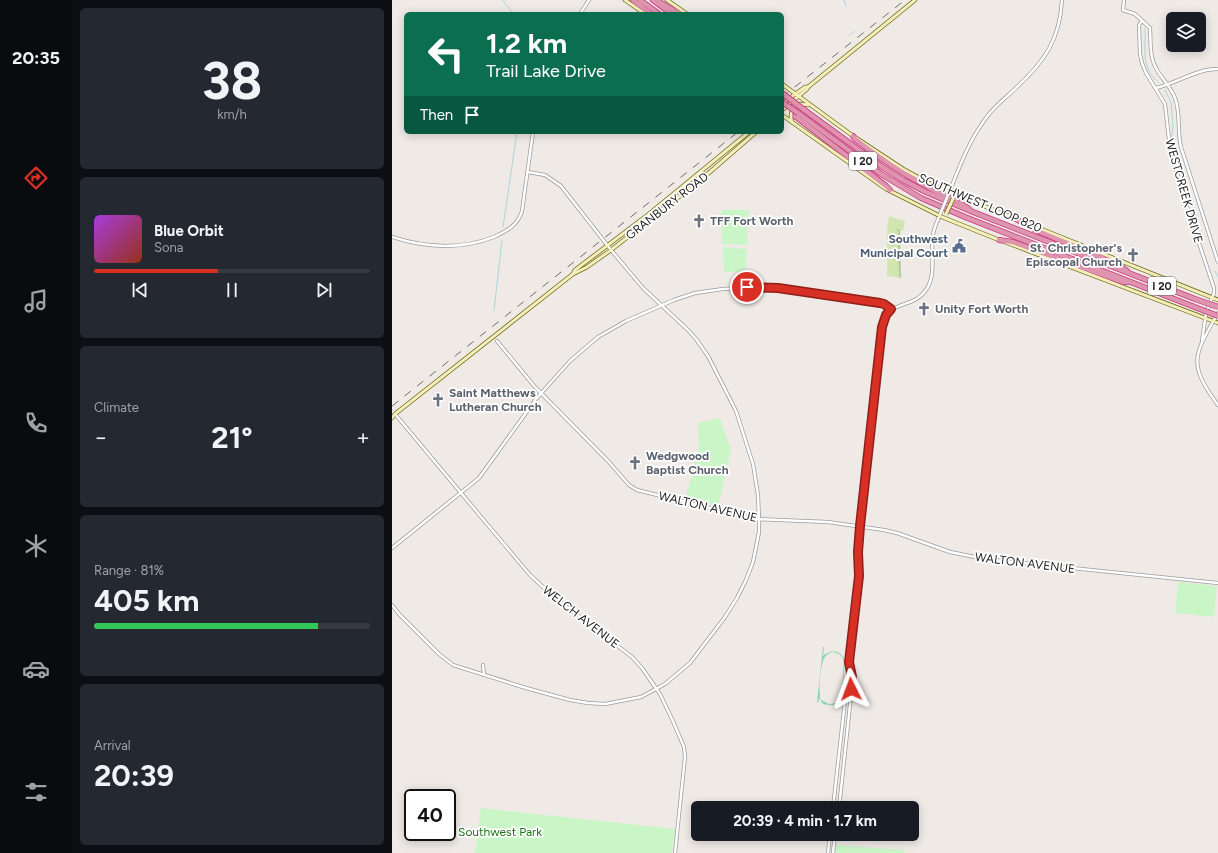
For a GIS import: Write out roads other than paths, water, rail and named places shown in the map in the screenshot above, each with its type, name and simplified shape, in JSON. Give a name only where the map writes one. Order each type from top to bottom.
[{"type":"highway","points":[[633,0],[648,12]]},
{"type":"highway","points":[[640,0],[656,12]]},
{"type":"highway","points":[[653,0],[669,12]]},
{"type":"highway","points":[[656,0],[677,12]]},
{"type":"highway","name":"I 20","points":[[784,95],[903,180],[936,197],[1218,308]]},
{"type":"highway","points":[[784,104],[890,190]]},
{"type":"highway","name":"I 20","points":[[796,114],[876,170],[921,198],[965,217],[1192,306],[1218,314]]},
{"type":"highway","points":[[853,136],[854,139],[872,153],[898,170],[940,194],[964,205],[972,212]]},
{"type":"highway","points":[[1016,219],[1040,232],[1124,268],[1130,273]]},
{"type":"highway","points":[[999,240],[1018,244],[1123,282],[1134,282]]},
{"type":"main road","points":[[624,0],[642,12]]},
{"type":"main road","points":[[667,0],[684,12]]},
{"type":"main road","points":[[784,108],[799,97],[808,87],[916,0]]},
{"type":"main road","name":"SOUTHWEST LOOP 820","points":[[784,86],[853,136],[903,169],[949,194],[1016,219],[1218,300]]},
{"type":"main road","points":[[784,102],[805,87],[808,87]]},
{"type":"main road","points":[[792,122],[791,113],[799,104],[805,104],[815,109]]},
{"type":"main road","points":[[784,116],[886,189],[940,214],[948,220],[1036,255],[1218,323]]},
{"type":"main road","name":"GRANBURY ROAD","points":[[392,418],[394,414],[572,274],[575,270],[649,214],[747,134]]},
{"type":"main road","name":"GRANBURY ROAD","points":[[572,274],[587,267],[611,250],[703,178],[754,134]]},
{"type":"main road","points":[[948,220],[946,214],[953,199],[964,199]]},
{"type":"main road","points":[[587,267],[589,262],[596,257],[599,252]]},
{"type":"street","points":[[581,12],[589,0]]},
{"type":"street","points":[[835,801],[859,576],[858,552],[860,526],[882,327],[886,315],[890,310],[912,301],[922,294],[928,286],[932,274],[933,234],[967,148],[978,129],[994,109],[1041,63],[1045,57],[1058,29],[1061,17],[1062,0]]},
{"type":"street","points":[[1124,1],[1129,11]]},
{"type":"street","name":"WESTCREEK DRIVE","points":[[1124,1],[1123,10],[1135,14],[1150,28],[1151,53],[1153,60],[1157,70],[1175,98],[1178,109],[1181,147],[1218,262]]},
{"type":"street","name":"WESTCREEK DRIVE","points":[[1142,21],[1139,25],[1141,60],[1146,73],[1162,97],[1166,107],[1170,148],[1185,201],[1214,288],[1212,298],[1208,306],[1202,342]]},
{"type":"street","points":[[1156,88],[1168,85],[1197,72],[1218,69]]},
{"type":"street","points":[[392,238],[424,245],[450,246],[481,242],[506,232],[515,225],[522,214],[533,134]]},
{"type":"street","points":[[392,605],[399,614],[446,660],[460,668],[570,700],[605,704],[641,697],[656,689],[679,673],[690,663],[722,621],[737,598],[753,562],[759,532],[759,520],[758,495],[753,464],[736,411],[717,372],[700,344],[688,330],[643,288],[560,186],[545,175],[528,172]]},
{"type":"street","points":[[392,548],[461,494],[484,472],[518,424],[566,365],[598,337],[626,321],[674,300],[704,290],[760,287],[792,290],[884,304],[890,310]]},
{"type":"street","name":"WESTCREEK DRIVE","points":[[1218,314],[1202,342],[1197,356],[1200,378],[1218,405]]},
{"type":"street","name":"WALTON AVENUE","points":[[497,341],[542,393],[634,489],[759,520],[817,521],[860,526],[897,533],[950,552],[985,559],[1218,583]]},
{"type":"street","name":"WELCH AVENUE","points":[[394,414],[530,575],[554,597],[632,657],[646,673],[672,719],[684,750],[685,757],[675,853]]},
{"type":"street","points":[[839,801],[852,677],[849,662]]},
{"type":"street","points":[[483,665],[484,676]]},
{"type":"street","points":[[828,853],[829,841]]},
{"type":"street","points":[[833,853],[834,841]]},
{"type":"waterway","points":[[503,0],[512,12]]},
{"type":"waterway","points":[[844,0],[846,6]]},
{"type":"waterway","points":[[1145,29],[1146,62],[1151,74],[1159,83]]},
{"type":"waterway","points":[[849,36],[854,31]]},
{"type":"waterway","points":[[1165,90],[1171,102],[1173,143],[1179,155],[1198,220]]},
{"type":"waterway","points":[[503,227],[517,134]]},
{"type":"waterway","points":[[494,310],[502,240]]},
{"type":"waterway","points":[[1215,271],[1218,277]]},
{"type":"railway","points":[[784,95],[905,0]]},
{"type":"railway","points":[[392,406],[735,134]]},
{"type":"place","name":"TFF Fort Worth","points":[[699,221]]},
{"type":"place","name":"Southwest Municipal Court","points":[[959,246]]},
{"type":"place","name":"St. Christopher's Episcopal Church","points":[[1133,255]]},
{"type":"place","name":"Unity Fort Worth","points":[[924,309]]},
{"type":"place","name":"Saint Matthews Lutheran Church","points":[[438,400]]},
{"type":"place","name":"Wedgwood Baptist Church","points":[[635,463]]},
{"type":"park label","name":"Southwest Park","points":[[500,832]]}]
